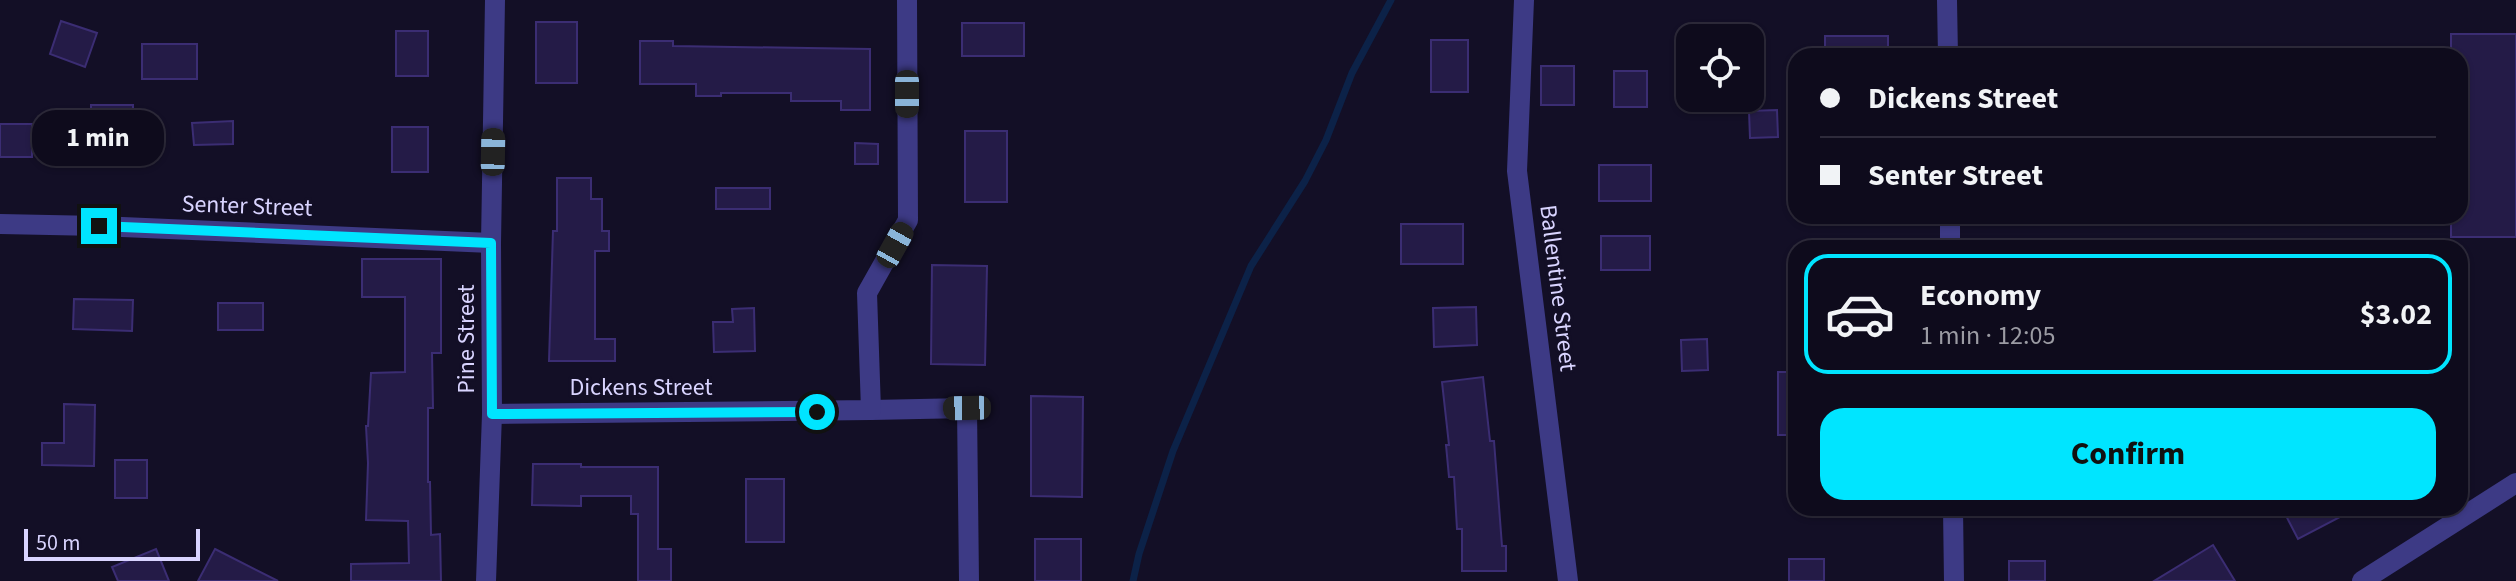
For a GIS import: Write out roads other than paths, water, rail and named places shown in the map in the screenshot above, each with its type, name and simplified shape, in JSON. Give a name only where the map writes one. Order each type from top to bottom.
[{"type":"street","name":"Pine Street","points":[[486,581],[492,414],[495,0]]},
{"type":"street","points":[[871,410],[867,293],[908,220],[907,0]]},
{"type":"street","name":"Ballentine Street","points":[[1524,0],[1517,171],[1568,581]]},
{"type":"street","points":[[1947,0],[1948,48]]},
{"type":"street","name":"Senter Street","points":[[0,224],[491,243]]},
{"type":"street","name":"Dickens Street","points":[[492,414],[967,408],[969,581]]},
{"type":"street","points":[[2468,514],[2516,483]]},
{"type":"street","points":[[1953,516],[1954,581]]},
{"type":"street","points":[[2362,581],[2464,516]]},
{"type":"waterway","points":[[1133,581],[1173,451],[1251,266],[1305,181],[1326,140],[1352,73],[1391,0]]}]
